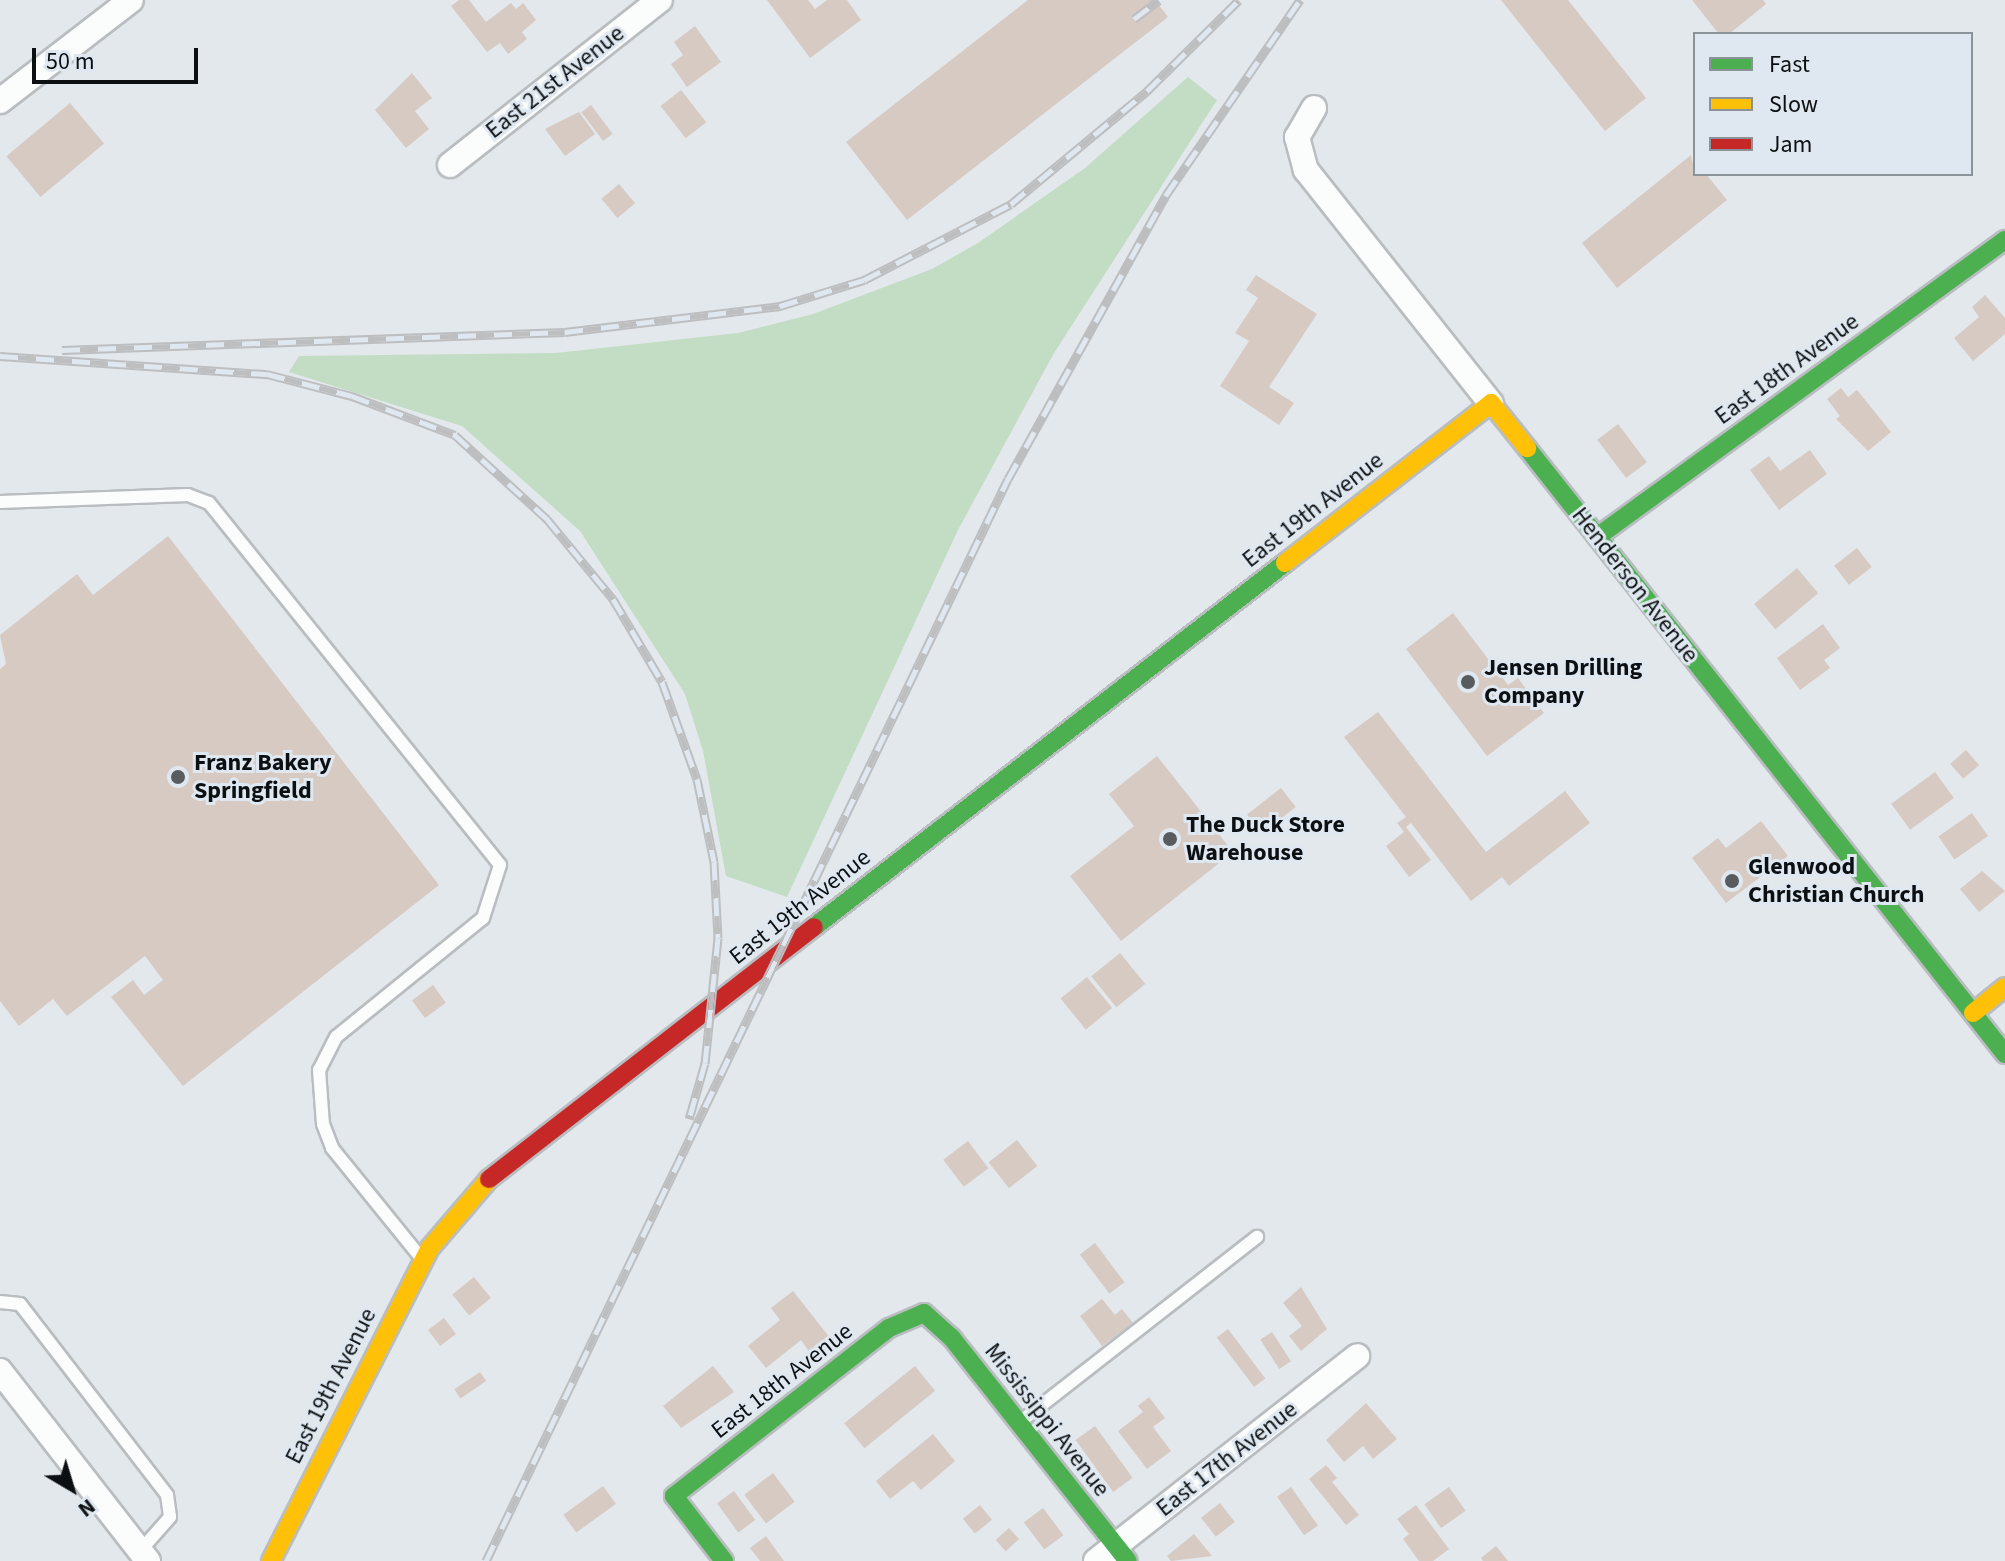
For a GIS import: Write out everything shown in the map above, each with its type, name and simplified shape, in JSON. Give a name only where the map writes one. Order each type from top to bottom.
[{"type":"street","points":[[0,101],[131,0]]},
{"type":"street","name":"East 21st Avenue","points":[[450,165],[660,0]]},
{"type":"street","name":"Henderson Avenue","points":[[1314,108],[1297,137],[1306,170],[2005,1054]]},
{"type":"street","name":"East 18th Avenue","points":[[1597,537],[2005,240]]},
{"type":"street","name":"East 19th Avenue","points":[[271,1561],[423,1260],[451,1220],[522,1153],[1491,403]]},
{"type":"street","points":[[1973,1013],[2005,987]]},
{"type":"street","name":"East 18th Avenue","points":[[724,1561],[674,1496],[889,1328],[924,1313]]},
{"type":"street","name":"Mississippi Avenue","points":[[924,1313],[1020,1422],[1122,1553]]},
{"type":"street","name":"East 17th Avenue","points":[[1096,1561],[1122,1553],[1357,1356]]},
{"type":"street","points":[[0,1371],[144,1556]]},
{"type":"lane","points":[[0,502],[188,495],[209,503],[500,865],[483,918],[336,1037],[319,1070],[323,1124],[332,1148],[423,1260]]},
{"type":"lane","points":[[1020,1422],[1257,1237]]},
{"type":"lane","points":[[0,1302],[20,1304],[167,1495],[170,1517],[144,1556]]},
{"type":"green space","points":[[1188,77],[1217,100],[1054,353],[958,530],[787,897],[726,876],[703,751],[685,694],[580,531],[462,426],[289,372],[299,356],[556,353],[738,333],[813,314],[932,269],[978,243],[1085,168]]},
{"type":"building","points":[[459,0],[469,0],[486,22],[511,3],[516,9],[523,3],[536,20],[522,32],[527,39],[508,54],[500,43],[487,52],[451,6]]},
{"type":"building","points":[[767,0],[808,0],[815,9],[827,0],[847,0],[861,20],[810,58]]},
{"type":"building","points":[[1028,0],[1155,0],[1168,17],[907,220],[846,142]]},
{"type":"building","points":[[1501,0],[1568,0],[1646,98],[1605,131]]},
{"type":"building","points":[[1692,0],[1763,0],[1766,4],[1731,32],[1717,32]]},
{"type":"building","points":[[695,26],[721,62],[687,87],[671,64],[683,55],[674,42]]},
{"type":"building","points":[[412,73],[432,98],[415,111],[429,129],[406,148],[375,110]]},
{"type":"building","points":[[681,90],[706,122],[686,138],[661,106]]},
{"type":"building","points":[[70,103],[104,144],[40,197],[6,156]]},
{"type":"building","points":[[591,105],[613,134],[603,141],[581,112]]},
{"type":"building","points":[[579,112],[595,134],[565,156],[545,129]]},
{"type":"building","points":[[1691,155],[1693,176],[1708,176],[1727,200],[1617,288],[1582,243]]},
{"type":"building","points":[[619,184],[635,203],[617,218],[601,199]]},
{"type":"building","points":[[1256,275],[1317,314],[1269,387],[1294,403],[1279,425],[1220,386],[1249,341],[1235,333],[1258,298],[1246,290]]},
{"type":"building","points":[[1985,295],[2005,318],[2005,334],[1973,361],[1954,338],[1979,317],[1972,307]]},
{"type":"building","points":[[1841,388],[1848,397],[1857,390],[1891,432],[1868,451],[1836,419],[1840,416],[1827,399]]},
{"type":"building","points":[[1618,424],[1647,462],[1626,478],[1597,440]]},
{"type":"building","points":[[1810,450],[1827,474],[1779,510],[1750,470],[1769,456],[1780,471]]},
{"type":"building","name":"Franz Bakery Springfield","points":[[168,536],[439,885],[183,1086],[111,997],[133,980],[144,995],[163,980],[145,956],[67,1016],[53,999],[19,1026],[0,1001],[0,669],[6,664],[0,635],[77,574],[93,595]]},
{"type":"building","points":[[1857,548],[1872,567],[1849,585],[1834,566]]},
{"type":"building","points":[[1797,568],[1818,593],[1775,629],[1754,604]]},
{"type":"building","name":"Jensen Drilling Company","points":[[1453,613],[1508,685],[1518,678],[1544,713],[1487,756],[1406,649]]},
{"type":"building","points":[[1823,624],[1840,648],[1824,660],[1830,668],[1800,690],[1777,658]]},
{"type":"building","points":[[1378,712],[1486,852],[1565,791],[1590,823],[1509,886],[1502,877],[1471,901],[1411,823],[1406,827],[1431,860],[1409,877],[1386,846],[1404,832],[1397,823],[1406,817],[1344,737]]},
{"type":"building","points":[[1966,750],[1979,765],[1963,779],[1950,764]]},
{"type":"building","name":"The Duck Store Warehouse","points":[[1157,756],[1233,852],[1121,941],[1070,876],[1134,826],[1109,794]]},
{"type":"building","points":[[1935,772],[1954,798],[1910,830],[1891,804]]},
{"type":"building","points":[[1281,788],[1296,807],[1262,833],[1247,814]]},
{"type":"building","points":[[1972,813],[1988,836],[1954,859],[1938,837]]},
{"type":"building","name":"Glenwood Christian Church","points":[[1761,821],[1788,856],[1726,903],[1692,858],[1718,838],[1726,848]]},
{"type":"building","points":[[1982,871],[2005,891],[1979,912],[1960,889]]},
{"type":"building","points":[[1120,953],[1145,984],[1116,1007],[1091,976]]},
{"type":"building","points":[[1087,977],[1112,1008],[1086,1029],[1061,998]]},
{"type":"building","points":[[433,985],[446,1003],[425,1018],[412,1000]]},
{"type":"building","points":[[1017,1140],[1037,1166],[1009,1188],[989,1162]]},
{"type":"building","points":[[968,1141],[988,1168],[964,1187],[943,1160]]},
{"type":"building","points":[[1095,1243],[1124,1282],[1109,1294],[1080,1254]]},
{"type":"building","points":[[474,1277],[491,1298],[469,1316],[452,1295]]},
{"type":"building","points":[[1301,1287],[1327,1329],[1301,1351],[1289,1336],[1302,1326],[1283,1303]]},
{"type":"building","points":[[793,1291],[830,1338],[810,1353],[801,1340],[766,1368],[748,1346],[780,1320],[771,1308]]},
{"type":"building","points":[[1102,1299],[1115,1315],[1122,1309],[1133,1323],[1102,1346],[1080,1316]]},
{"type":"building","points":[[444,1318],[456,1334],[440,1346],[428,1330]]},
{"type":"building","points":[[1228,1329],[1265,1379],[1254,1387],[1217,1337]]},
{"type":"building","points":[[1272,1332],[1291,1361],[1279,1369],[1260,1340]]},
{"type":"building","points":[[713,1366],[734,1392],[681,1428],[663,1406]]},
{"type":"building","points":[[915,1366],[935,1391],[864,1448],[844,1423]]},
{"type":"building","points":[[480,1372],[486,1381],[460,1398],[454,1389]]},
{"type":"building","points":[[1149,1397],[1165,1418],[1153,1427],[1171,1451],[1147,1469],[1118,1431],[1143,1412],[1138,1406]]},
{"type":"building","points":[[1366,1403],[1397,1439],[1373,1459],[1363,1446],[1344,1462],[1326,1440]]},
{"type":"building","points":[[1095,1426],[1133,1478],[1113,1492],[1076,1440]]},
{"type":"building","points":[[933,1434],[955,1461],[921,1490],[913,1481],[890,1499],[876,1481]]},
{"type":"building","points":[[1326,1465],[1337,1478],[1332,1482],[1359,1515],[1346,1525],[1309,1479]]},
{"type":"building","points":[[773,1473],[795,1502],[766,1523],[744,1495]]},
{"type":"building","points":[[603,1486],[616,1504],[576,1533],[563,1515]]},
{"type":"building","points":[[1291,1487],[1318,1526],[1304,1535],[1277,1497]]},
{"type":"building","points":[[1449,1487],[1466,1511],[1441,1528],[1424,1504]]},
{"type":"building","points":[[734,1491],[755,1520],[738,1532],[717,1503]]},
{"type":"building","points":[[1220,1503],[1235,1522],[1216,1537],[1201,1518]]},
{"type":"building","points":[[980,1505],[992,1520],[975,1534],[963,1519]]},
{"type":"building","points":[[1416,1505],[1449,1549],[1433,1561],[1419,1561],[1403,1539],[1409,1534],[1397,1519]]},
{"type":"building","points":[[1043,1508],[1063,1535],[1044,1550],[1024,1522]]},
{"type":"building","points":[[1009,1528],[1019,1539],[1006,1551],[996,1540]]},
{"type":"building","points":[[1194,1534],[1212,1556],[1171,1561],[1167,1556]]},
{"type":"building","points":[[766,1536],[784,1561],[760,1561],[750,1548]]},
{"type":"building","points":[[1496,1546],[1508,1561],[1483,1561],[1481,1558]]},
{"type":"railway","points":[[1134,19],[1159,0]]},
{"type":"railway","points":[[62,350],[565,332],[780,306],[864,280],[1011,204],[1147,91],[1239,0]]},
{"type":"railway","points":[[486,1561],[1008,479],[1166,195],[1300,0]]},
{"type":"railway","points":[[0,356],[267,374],[352,396],[455,435],[547,519],[613,599],[662,682],[697,779],[714,862],[718,938],[705,1063],[689,1119]]},
{"type":"traffic: fast","points":[[1597,537],[2005,240]]},
{"type":"traffic: fast","points":[[1527,448],[2005,1054]]},
{"type":"traffic: fast","points":[[814,927],[1285,563]]},
{"type":"traffic: fast","points":[[724,1561],[674,1496],[889,1328],[924,1313],[951,1337],[1128,1561]]},
{"type":"traffic: slow","points":[[1285,563],[1491,403],[1527,448]]},
{"type":"traffic: slow","points":[[1973,1013],[2005,987]]},
{"type":"traffic: slow","points":[[271,1561],[429,1249],[489,1179]]},
{"type":"traffic: jam","points":[[489,1179],[814,927]]},
{"type":"place","name":"Jensen Drilling Company","points":[[1468,682]]},
{"type":"place","name":"Franz Bakery Springfield","points":[[178,777]]},
{"type":"place","name":"The Duck Store Warehouse","points":[[1170,839]]},
{"type":"place","name":"Glenwood Christian Church","points":[[1732,881]]}]
